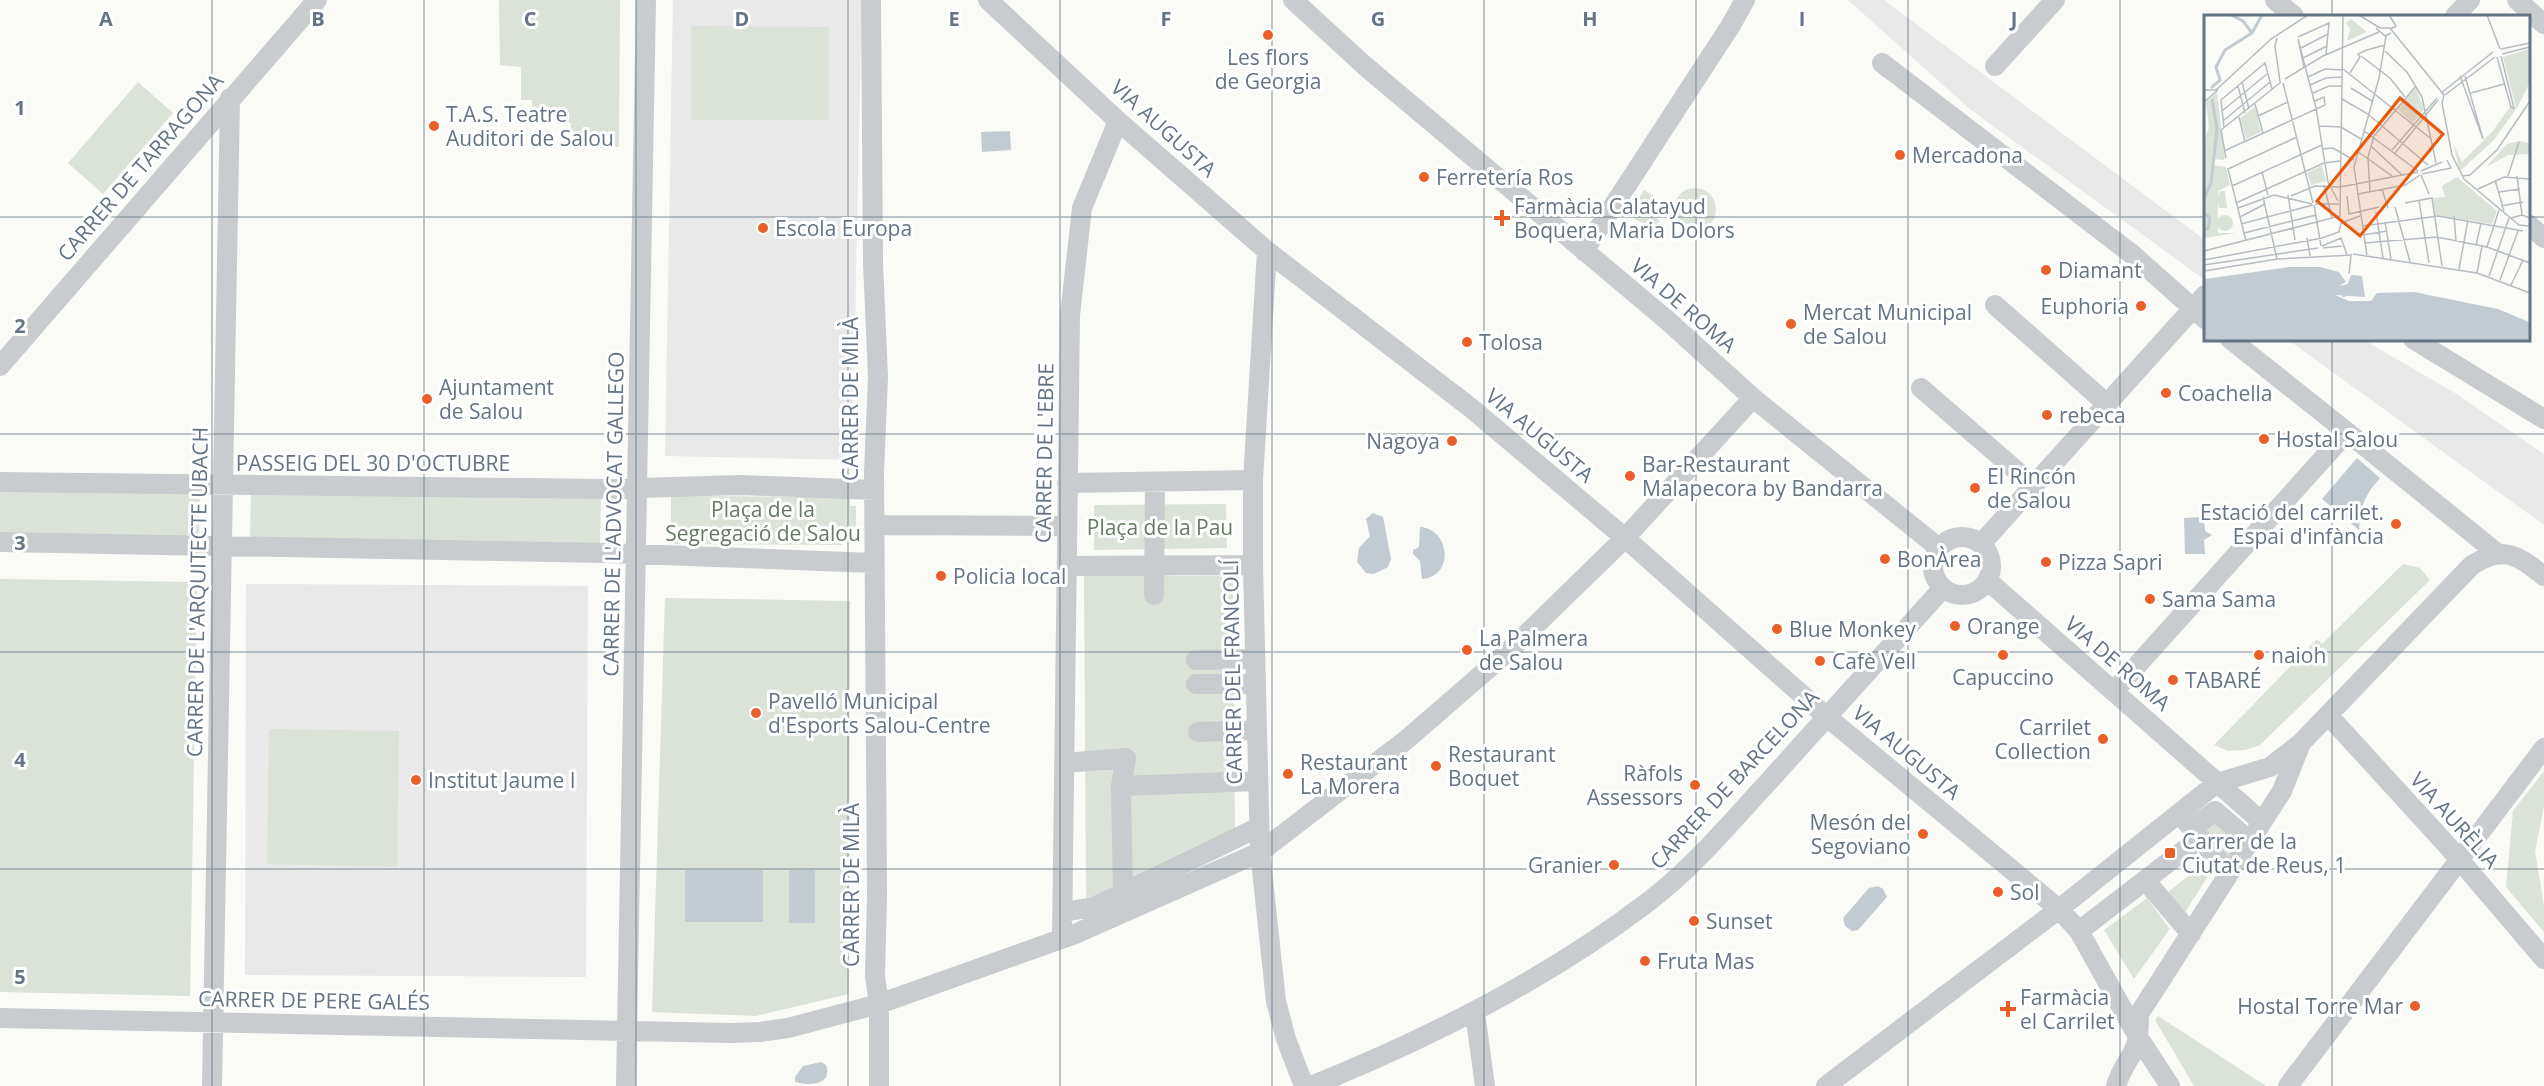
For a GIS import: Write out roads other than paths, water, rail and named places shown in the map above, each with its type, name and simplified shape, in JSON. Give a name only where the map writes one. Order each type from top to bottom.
[{"type":"street","name":"CARRER DE TARRAGONA","points":[[0,366],[317,0]]},
{"type":"street","name":"CARRER DE L'ADVOCAT GALLEGO","points":[[626,1086],[646,0]]},
{"type":"street","name":"CARRER DE MILÀ","points":[[871,0],[873,262],[878,377],[874,562],[877,895],[875,976],[879,1004],[879,1086]]},
{"type":"street","name":"VIA AUGUSTA","points":[[988,0],[1118,121],[1267,251],[1470,408],[1625,538],[1827,717],[2059,909],[2079,931],[2138,1037],[2170,1086]]},
{"type":"street","name":"VIA DE ROMA","points":[[1293,0],[1365,66],[1668,321],[1753,398],[1939,548]]},
{"type":"street","points":[[1584,251],[1745,0]]},
{"type":"street","points":[[1995,66],[2055,0]]},
{"type":"street","points":[[2275,0],[2293,15]]},
{"type":"street","points":[[2456,15],[2470,0]]},
{"type":"street","points":[[2517,0],[2544,24]]},
{"type":"street","points":[[1882,63],[2201,308],[2107,404],[1981,544]]},
{"type":"street","name":"CARRER DE L'ARQUITECTE UBACH","points":[[212,1086],[231,98]]},
{"type":"street","name":"CARRER DE L'EBRE","points":[[1062,938],[1070,315],[1082,208],[1118,121]]},
{"type":"street","points":[[2529,225],[2544,238]]},
{"type":"street","name":"CARRER DEL FRANCOLÍ","points":[[1267,251],[1253,480],[1260,852],[1276,1001],[1286,1039],[1304,1086]]},
{"type":"street","points":[[1995,306],[2107,404]]},
{"type":"street","points":[[2231,340],[2497,553]]},
{"type":"street","points":[[2415,340],[2544,419]]},
{"type":"street","points":[[1921,388],[2034,486]]},
{"type":"street","name":"CARRER DE PERE GALÉS","points":[[0,1018],[760,1032],[816,1022],[879,1004],[1062,938],[1260,852],[1406,740],[1511,649],[1625,538],[1753,398]]},
{"type":"street","points":[[2114,691],[2347,432]]},
{"type":"street","points":[[1067,483],[1253,480]]},
{"type":"street","name":"PASSEIG DEL 30 D'OCTUBRE","points":[[0,482],[637,489]]},
{"type":"street","points":[[1154,595],[1152,566],[1155,482]]},
{"type":"street","points":[[637,489],[740,485],[874,490]]},
{"type":"street","points":[[874,525],[1067,526]]},
{"type":"street","points":[[1964,537],[1981,544],[1987,550],[1991,565],[1987,580],[1975,592],[1967,595],[1950,592],[1943,588],[1933,573],[1935,555],[1939,548],[1946,541],[1964,537]]},
{"type":"street","points":[[0,542],[636,554],[874,562]]},
{"type":"street","points":[[2079,931],[2145,880],[2190,827],[2217,783],[2270,766],[2301,743],[2461,575],[2485,557],[2497,553],[2510,554],[2523,559],[2544,576]]},
{"type":"street","points":[[1066,566],[1253,566]]},
{"type":"street","name":"VIA DE ROMA","points":[[1987,580],[2262,822]]},
{"type":"street","name":"CARRER DE BARCELONA","points":[[1311,1086],[1392,1053],[1475,1013],[1586,946],[1649,901],[1710,846],[1943,588]]},
{"type":"street","points":[[1196,660],[1255,658]]},
{"type":"street","points":[[1197,684],[1256,684]]},
{"type":"street","name":"VIA AURÈLIA","points":[[2328,716],[2460,860],[2544,960]]},
{"type":"street","points":[[1198,732],[1257,730]]},
{"type":"street","points":[[2116,1086],[2122,1067],[2133,1052],[2138,1037],[2139,1014],[2282,791],[2301,743]]},
{"type":"street","points":[[2288,1086],[2544,748]]},
{"type":"street","points":[[1064,763],[1126,758],[1121,786],[1123,893]]},
{"type":"street","points":[[1121,786],[1258,782]]},
{"type":"street","points":[[1826,1086],[2059,909],[2215,811],[2250,841]]},
{"type":"street","points":[[1063,912],[1094,907],[1259,827]]},
{"type":"street","points":[[2190,827],[2229,873]]},
{"type":"street","points":[[2145,880],[2191,934]]},
{"type":"street","points":[[1475,1013],[1485,1086]]},
{"type":"place","name":"Les flors de Georgia","points":[[1268,35]]},
{"type":"place","name":"T.A.S. Teatre Auditori de Salou","points":[[434,126]]},
{"type":"place","name":"Mercadona","points":[[1900,155]]},
{"type":"place","name":"Ferretería Ros","points":[[1424,177]]},
{"type":"place","name":"Farmàcia Calatayud Boquera, Maria Dolors","points":[[1502,218]]},
{"type":"place","name":"Escola Europa","points":[[763,228]]},
{"type":"place","name":"Diamant","points":[[2046,270]]},
{"type":"place","name":"Euphoria","points":[[2141,306]]},
{"type":"place","name":"Mercat Municipal de Salou","points":[[1791,324]]},
{"type":"place","name":"Tolosa","points":[[1467,342]]},
{"type":"place","name":"Coachella","points":[[2166,393]]},
{"type":"place","name":"Ajuntament de Salou","points":[[427,399]]},
{"type":"place","name":"rebeca","points":[[2047,415]]},
{"type":"place","name":"Hostal Salou","points":[[2264,439]]},
{"type":"place","name":"Nagoya","points":[[1452,441]]},
{"type":"place","name":"Bar-Restaurant Malapecora by Bandarra","points":[[1630,476]]},
{"type":"place","name":"El Rincón de Salou","points":[[1975,488]]},
{"type":"place","name":"Estació del carrilet. Espai d'infància","points":[[2396,524]]},
{"type":"place","name":"BonÀrea","points":[[1885,559]]},
{"type":"place","name":"Pizza Sapri","points":[[2046,562]]},
{"type":"place","name":"Policia local","points":[[941,576]]},
{"type":"place","name":"Sama Sama","points":[[2150,599]]},
{"type":"place","name":"Orange","points":[[1955,626]]},
{"type":"place","name":"Blue Monkey","points":[[1777,629]]},
{"type":"place","name":"La Palmera de Salou","points":[[1467,650]]},
{"type":"place","name":"Capuccino","points":[[2003,655]]},
{"type":"place","name":"naioh","points":[[2259,655]]},
{"type":"place","name":"Cafè Vell","points":[[1820,661]]},
{"type":"place","name":"TABARÉ","points":[[2173,680]]},
{"type":"place","name":"Pavelló Municipal d'Esports Salou-Centre","points":[[756,713]]},
{"type":"place","name":"Carrilet Collection","points":[[2103,739]]},
{"type":"place","name":"Restaurant Boquet","points":[[1436,766]]},
{"type":"place","name":"Restaurant La Morera","points":[[1288,774]]},
{"type":"place","name":"Institut Jaume I","points":[[416,780]]},
{"type":"place","name":"Ràfols Assessors","points":[[1695,785]]},
{"type":"place","name":"Mesón del Segoviano","points":[[1923,834]]},
{"type":"place","name":"Carrer de la Ciutat de Reus, 1","points":[[2170,853]]},
{"type":"place","name":"Granier","points":[[1614,865]]},
{"type":"place","name":"Sol","points":[[1998,892]]},
{"type":"place","name":"Sunset","points":[[1694,921]]},
{"type":"place","name":"Fruta Mas","points":[[1645,961]]},
{"type":"place","name":"Hostal Torre Mar","points":[[2415,1006]]},
{"type":"place","name":"Farmàcia el Carrilet","points":[[2008,1009]]},
{"type":"park label","name":"Plaça de la Segregació de Salou","points":[[763,521]]},
{"type":"park label","name":"Plaça de la Pau","points":[[1160,527]]}]
